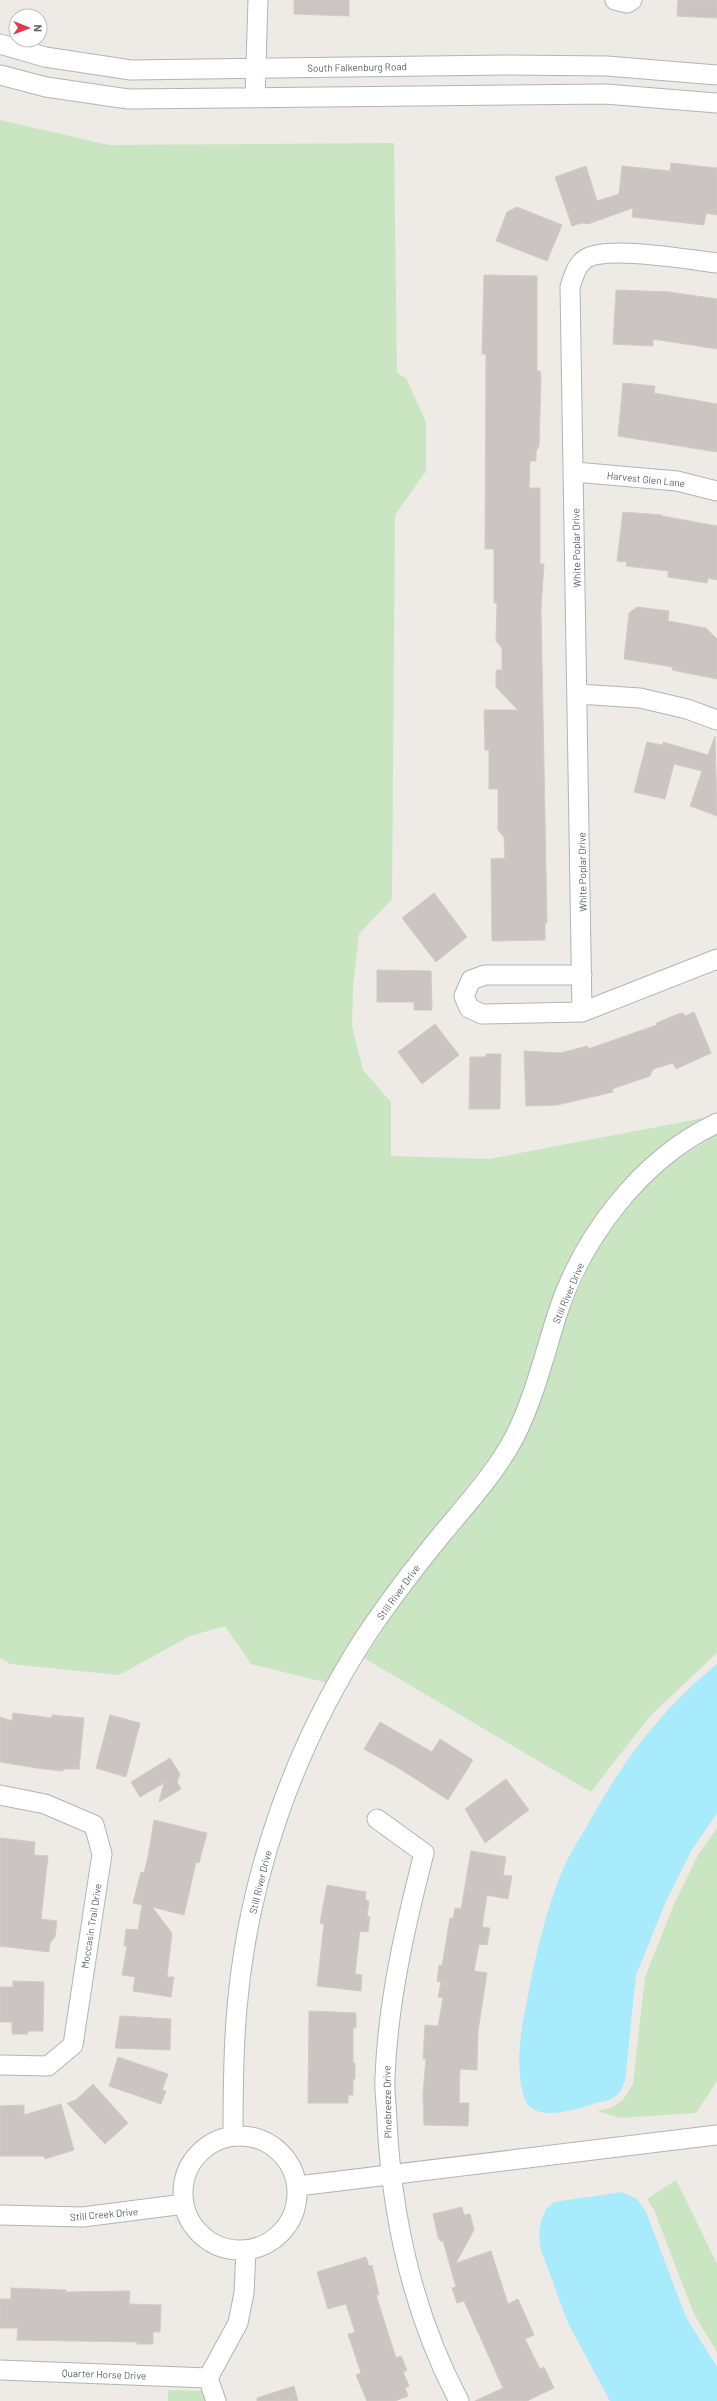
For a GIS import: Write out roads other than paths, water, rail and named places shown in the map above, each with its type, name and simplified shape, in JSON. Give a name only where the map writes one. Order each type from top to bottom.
[{"type":"street","points":[[255,97],[254,68],[258,0]]},
{"type":"street","points":[[615,0],[627,3],[632,0]]},
{"type":"street","name":"South Falkenburg Road","points":[[0,44],[45,57],[131,70],[505,64],[607,66],[717,75]]},
{"type":"street","points":[[0,75],[46,87],[128,99],[605,94],[717,103]]},
{"type":"street","name":"White Poplar Drive","points":[[582,1012],[578,694],[570,287],[574,273],[584,259],[600,253],[635,253],[717,263]]},
{"type":"street","name":"Harvest Glen Lane","points":[[574,472],[677,481],[717,491]]},
{"type":"street","points":[[578,694],[640,698],[687,709],[717,720]]},
{"type":"street","points":[[582,975],[484,975],[471,980],[464,996],[469,1008],[482,1014],[582,1012],[715,965]]},
{"type":"street","name":"Still River Drive","points":[[233,2136],[233,2065],[237,2005],[246,1941],[260,1875],[278,1813],[317,1721],[369,1632],[411,1572],[474,1496],[514,1438],[534,1393],[558,1312],[589,1244],[620,1198],[656,1163],[717,1123]]},
{"type":"street","name":"Moccasin Trail Drive","points":[[0,1795],[45,1804],[94,1825],[102,1854],[73,2045],[48,2066],[0,2065]]},
{"type":"street","name":"Pinebreeze Drive","points":[[377,1819],[424,1853],[394,1985],[385,2077],[390,2174],[414,2290],[444,2373],[459,2401]]},
{"type":"street","points":[[298,2186],[717,2135]]},
{"type":"street","points":[[233,2136],[251,2136],[268,2143],[283,2154],[293,2169],[298,2186],[297,2205],[290,2222],[279,2236],[264,2246],[246,2250],[229,2250],[209,2241],[200,2234],[190,2220],[184,2204],[184,2185],[189,2167],[200,2152],[215,2141],[233,2136]]},
{"type":"street","name":"Still Creek Drive","points":[[0,2216],[83,2217],[184,2204]]},
{"type":"street","points":[[216,2401],[208,2378],[238,2323],[244,2293],[246,2250]]},
{"type":"street","name":"Quarter Horse Drive","points":[[0,2370],[208,2378]]},
{"type":"water","points":[[717,1664],[717,1813],[691,1851],[666,1901],[636,1975],[625,2081],[621,2090],[613,2098],[578,2109],[556,2113],[536,2111],[529,2106],[524,2097],[520,2071],[520,2044],[526,2003],[539,1944],[547,1914],[563,1869],[571,1852],[614,1780],[644,1739],[677,1700]]},
{"type":"water","points":[[622,2192],[637,2199],[646,2212],[686,2317],[717,2367],[717,2401],[610,2401],[568,2323],[541,2250],[539,2235],[541,2222],[546,2209],[554,2202]]}]
